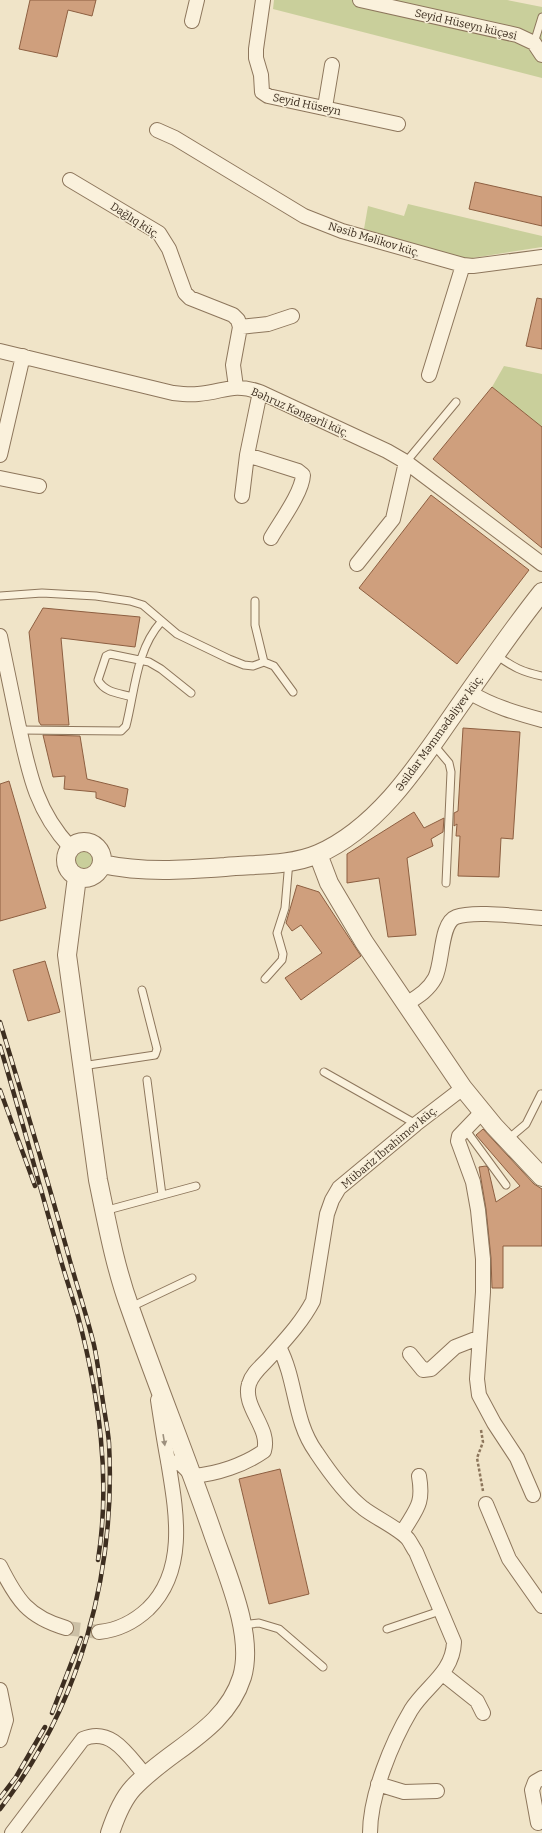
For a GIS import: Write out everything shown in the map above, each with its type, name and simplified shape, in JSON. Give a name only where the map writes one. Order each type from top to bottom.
[{"type":"street","points":[[192,20],[197,0]]},
{"type":"street","name":"Seyid Hüseyn","points":[[263,0],[256,49],[262,92],[268,96],[325,107],[398,124]]},
{"type":"street","name":"Seyid Hüseyn küçəsi","points":[[360,0],[517,35],[538,49]]},
{"type":"street","points":[[325,107],[332,65]]},
{"type":"street","name":"Nəsib Məlikov küç.","points":[[157,130],[175,138],[304,216],[342,231],[463,265],[473,266],[542,257]]},
{"type":"street","name":"Dağlıq küç.","points":[[70,180],[159,233],[170,249],[185,293],[190,298],[233,315],[238,320],[240,327]]},
{"type":"street","points":[[429,375],[463,265]]},
{"type":"street","points":[[236,386],[233,365],[240,327],[268,324],[292,316]]},
{"type":"street","name":"Bəhruz Kəngərli küç.","points":[[0,351],[173,393],[199,394],[236,386],[260,392],[387,451],[406,462],[542,564]]},
{"type":"street","points":[[0,455],[23,356]]},
{"type":"street","points":[[242,496],[247,454],[260,392]]},
{"type":"street","points":[[247,454],[298,471],[303,475],[303,480],[271,538]]},
{"type":"street","points":[[357,564],[394,519],[406,462]]},
{"type":"street","points":[[0,478],[39,486]]},
{"type":"street","name":"Əsildar Məmmədəliyev küç.","points":[[102,864],[120,868],[161,871],[289,861],[318,854],[356,830],[376,812],[410,776],[496,654],[539,600]]},
{"type":"street","points":[[0,636],[35,792],[55,831],[70,847]]},
{"type":"street","points":[[469,692],[486,702],[506,710],[542,720]]},
{"type":"street","points":[[79,842],[93,844],[101,852],[102,864],[100,870],[92,876],[82,878],[77,877],[72,874],[67,866],[66,856],[70,847],[79,842]]},
{"type":"street","points":[[318,854],[324,871],[341,905],[382,971],[463,1088],[482,1112],[542,1177]]},
{"type":"street","points":[[77,877],[67,955],[98,1180],[104,1211],[116,1263],[130,1308],[193,1476],[229,1581],[242,1625],[245,1655],[242,1675],[236,1692],[228,1707],[203,1732],[146,1776],[132,1789],[117,1813],[110,1833]]},
{"type":"street","points":[[406,1004],[429,988],[436,977],[441,963],[445,930],[449,923],[456,917],[475,915],[542,918]]},
{"type":"street","name":"Mübariz İbrahimov küç.","points":[[193,1476],[209,1475],[221,1471],[264,1451],[266,1444],[265,1436],[251,1404],[249,1384],[254,1375],[307,1312],[313,1301],[327,1214],[339,1188],[416,1124],[463,1088]]},
{"type":"street","points":[[482,1112],[459,1136],[458,1141],[473,1182],[478,1210],[483,1259],[483,1292],[478,1338],[477,1379],[479,1394],[485,1408],[517,1458],[533,1495]]},
{"type":"street","points":[[410,1354],[423,1370],[431,1369],[455,1347],[478,1338]]},
{"type":"street","points":[[279,1347],[288,1368],[298,1414],[306,1434],[316,1452],[352,1498],[362,1508],[402,1533],[408,1539],[416,1552],[454,1642],[450,1663],[412,1708],[378,1784],[370,1820],[370,1833]]},
{"type":"street","points":[[99,1632],[112,1630],[134,1620],[157,1599],[166,1584],[172,1569],[176,1541],[174,1493],[154,1374]]},
{"type":"street","points":[[168,1462],[180,1463],[193,1476]]},
{"type":"street","points":[[402,1533],[419,1504],[422,1494],[419,1476]]},
{"type":"street","points":[[486,1504],[509,1559],[542,1606]]},
{"type":"street","points":[[0,1566],[12,1590],[22,1605],[50,1624],[66,1628]]},
{"type":"street","points":[[442,1674],[477,1701],[483,1713]]},
{"type":"street","points":[[0,1690],[3,1720],[0,1740]]},
{"type":"street","points":[[12,1833],[83,1739],[87,1737],[102,1735],[111,1738],[146,1776]]},
{"type":"street","points":[[538,1823],[532,1790],[535,1782],[542,1778]]},
{"type":"street","points":[[378,1784],[404,1792],[437,1791]]},
{"type":"lane","points":[[538,49],[542,17]]},
{"type":"lane","points":[[406,462],[456,402]]},
{"type":"lane","points":[[0,596],[42,593],[96,596],[130,601],[142,606],[177,634],[229,660],[244,665],[253,666],[264,662],[274,666],[293,692]]},
{"type":"lane","points":[[255,601],[255,625],[264,662]]},
{"type":"lane","points":[[20,730],[121,731],[126,726],[141,660],[151,633],[161,622]]},
{"type":"lane","points":[[132,697],[106,690],[98,680],[106,656],[110,654],[141,660],[161,669],[191,693]]},
{"type":"lane","points":[[496,654],[513,668],[522,672],[542,676]]},
{"type":"lane","points":[[433,744],[449,763],[451,772],[446,883]]},
{"type":"lane","points":[[265,979],[282,960],[283,954],[277,933],[285,908],[289,861]]},
{"type":"lane","points":[[82,1066],[155,1055],[157,1049],[142,990]]},
{"type":"lane","points":[[324,1072],[416,1124]]},
{"type":"lane","points":[[147,1080],[162,1195]]},
{"type":"lane","points":[[507,1140],[526,1124],[542,1094]]},
{"type":"lane","points":[[465,1129],[506,1185]]},
{"type":"lane","points":[[104,1211],[196,1186]]},
{"type":"lane","points":[[130,1308],[192,1278]]},
{"type":"lane","points":[[387,1629],[440,1611]]},
{"type":"lane","points":[[242,1625],[259,1623],[279,1629],[323,1667]]},
{"type":"path","points":[[485,1408],[481,1420],[483,1442],[477,1458],[486,1504]]},
{"type":"green space","points":[[274,0],[507,0],[542,7],[542,78],[273,9]]},
{"type":"green space","points":[[408,204],[542,236],[542,247],[466,259],[364,229],[368,206],[404,216]]},
{"type":"green space","points":[[504,366],[542,374],[542,427],[492,387]]},
{"type":"green space","points":[[84,849],[88,850],[94,856],[94,864],[88,870],[84,871],[80,870],[74,864],[73,860],[74,856],[80,850]]},
{"type":"building","points":[[30,0],[96,0],[92,16],[68,10],[57,57],[19,49]]},
{"type":"building","points":[[475,182],[542,197],[542,226],[469,209]]},
{"type":"building","points":[[537,298],[542,299],[542,349],[526,346]]},
{"type":"building","points":[[492,387],[542,427],[542,548],[433,459]]},
{"type":"building","points":[[431,495],[529,570],[457,664],[359,588]]},
{"type":"building","points":[[43,608],[140,617],[135,647],[61,638],[69,725],[41,725],[39,722],[29,632]]},
{"type":"building","points":[[463,728],[520,732],[513,839],[501,838],[499,877],[458,876],[460,836],[456,836],[457,824],[454,826],[454,813],[458,811]]},
{"type":"building","points":[[43,735],[80,736],[87,779],[128,789],[125,807],[96,798],[96,792],[64,789],[65,776],[53,777]]},
{"type":"building","points":[[9,781],[46,908],[0,921],[0,784]]},
{"type":"building","points":[[414,812],[424,828],[444,818],[443,832],[431,839],[433,846],[407,858],[416,935],[388,937],[379,878],[347,883],[347,854]]},
{"type":"building","points":[[297,885],[319,892],[361,956],[301,1000],[285,978],[322,953],[301,925],[292,931],[286,923]]},
{"type":"building","points":[[45,961],[60,1012],[28,1021],[13,970]]},
{"type":"building","points":[[483,1129],[534,1184],[542,1189],[542,1246],[503,1246],[503,1288],[492,1288],[491,1258],[486,1209],[479,1167],[486,1166],[488,1168],[496,1202],[520,1186],[476,1135]]},
{"type":"building","points":[[280,1469],[309,1594],[269,1604],[239,1479]]},
{"type":"tunnel","points":[[66,1628],[99,1632]]},
{"type":"railway","points":[[0,1022],[45,1171],[94,1345],[109,1438],[110,1492],[106,1541],[99,1589],[87,1636],[71,1682],[52,1727],[28,1769],[0,1809]]},
{"type":"railway","points":[[0,1046],[78,1316],[92,1376],[101,1437],[103,1468],[102,1529],[98,1560]]},
{"type":"railway","points":[[0,1090],[35,1186]]},
{"type":"railway","points":[[52,1713],[81,1638]]},
{"type":"railway","points":[[0,1798],[16,1777],[45,1727]]}]
